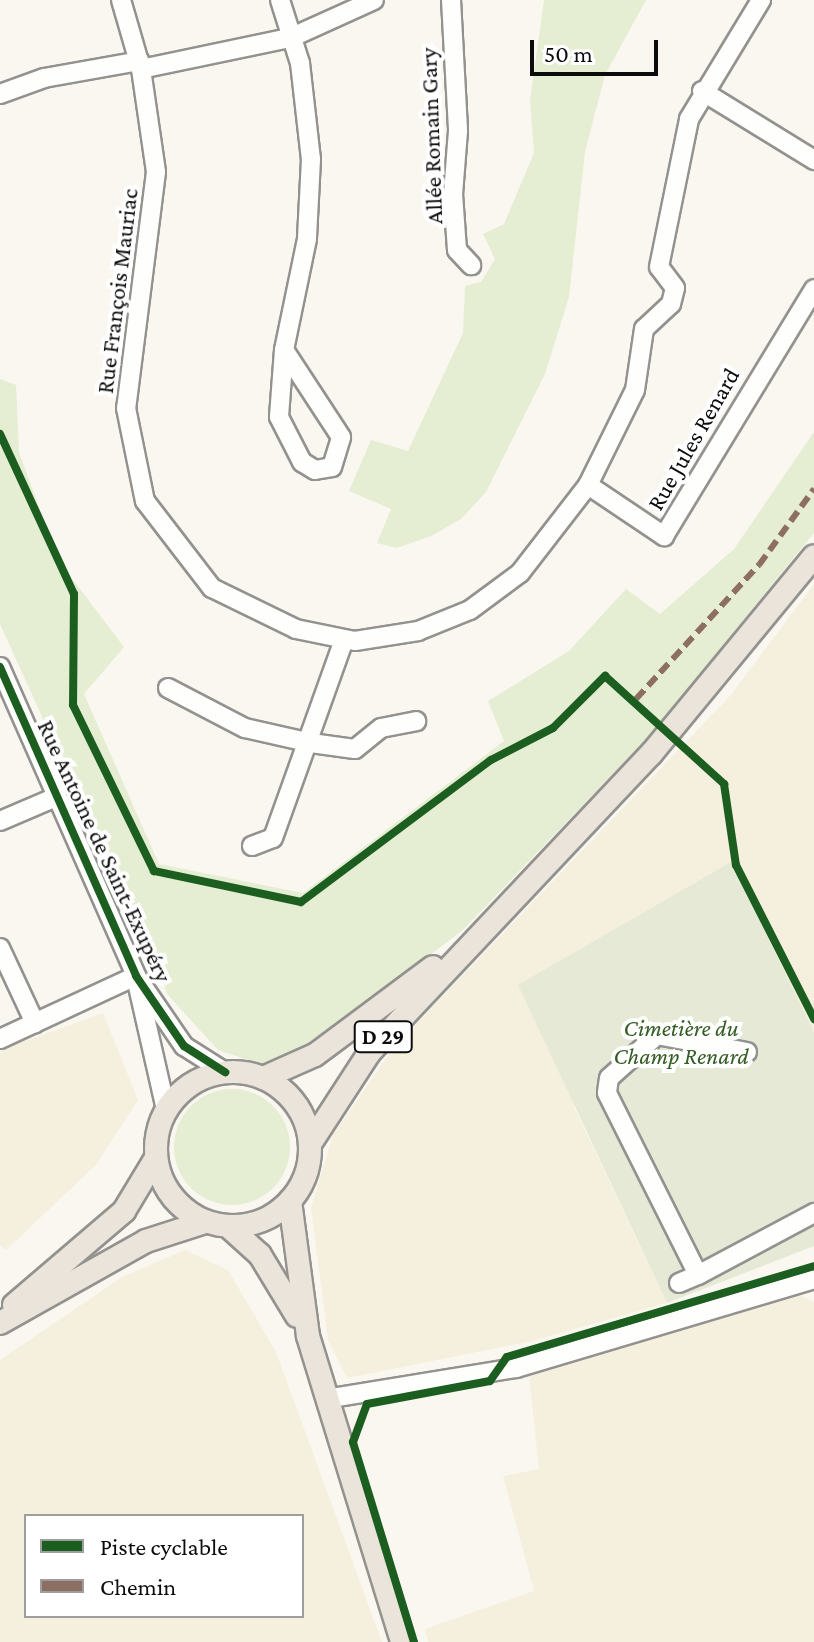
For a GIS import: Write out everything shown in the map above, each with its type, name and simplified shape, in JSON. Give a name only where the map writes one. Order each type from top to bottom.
[{"type":"main road","name":"D 29","points":[[310,1144],[345,1083],[470,940],[651,754],[814,556]]},
{"type":"main road","name":"D 29","points":[[263,1078],[315,1055],[470,940]]},
{"type":"main road","points":[[0,1321],[124,1211],[156,1158],[166,1110],[190,1084],[225,1072],[263,1078],[300,1110],[310,1144],[306,1173],[290,1201],[262,1221],[228,1226],[205,1222],[171,1197],[156,1158]]},
{"type":"main road","points":[[290,1201],[308,1336],[402,1642]]},
{"type":"main road","points":[[0,1321],[146,1241],[205,1222]]},
{"type":"main road","points":[[228,1226],[260,1255],[308,1336]]},
{"type":"street","name":"Rue François Mauriac","points":[[121,0],[140,65],[156,172],[126,408],[145,501],[212,588],[256,614],[344,640],[418,631],[470,610],[520,573],[588,485],[635,390],[644,329],[671,304],[675,288],[659,267],[689,119],[702,91],[761,0]]},
{"type":"street","points":[[280,0],[290,38],[311,159],[307,239],[284,350],[279,417],[288,441],[315,470],[332,467],[341,437],[284,350]]},
{"type":"street","points":[[0,94],[44,78],[140,65],[290,38],[374,0]]},
{"type":"street","name":"Allée Romain Gary","points":[[451,0],[458,131],[453,194],[457,250],[471,265]]},
{"type":"street","points":[[702,91],[814,160]]},
{"type":"street","name":"Rue Jules Renard","points":[[588,485],[664,536],[814,289]]},
{"type":"street","points":[[252,846],[273,838],[311,743],[344,640]]},
{"type":"street","name":"Rue Antoine de Saint-Exupéry","points":[[0,667],[136,976],[184,1046],[225,1072]]},
{"type":"street","points":[[168,688],[245,728],[355,749],[381,728],[416,721]]},
{"type":"street","points":[[0,821],[56,797]]},
{"type":"street","points":[[0,948],[35,1023]]},
{"type":"street","points":[[0,1039],[136,976]]},
{"type":"street","name":"Rue Antoine de Saint-Exupéry","points":[[136,976],[166,1110]]},
{"type":"street","points":[[698,1275],[606,1087],[657,1035],[747,1052]]},
{"type":"street","points":[[679,1283],[814,1213]]},
{"type":"street","points":[[326,1399],[516,1368],[814,1279]]},
{"type":"shaded area","points":[[814,584],[814,1032],[730,862],[574,1107],[667,1303],[533,1341],[347,1378],[328,1340],[311,1208],[333,1135],[394,1047],[729,697]]},
{"type":"shaded area","points":[[103,1013],[138,1100],[96,1165],[6,1250],[0,1245],[0,1050]]},
{"type":"shaded area","points":[[185,1250],[228,1270],[276,1352],[382,1642],[0,1642],[0,1360],[122,1277]]},
{"type":"shaded area","points":[[799,1295],[814,1302],[814,1642],[428,1642],[425,1629],[534,1591],[503,1476],[539,1469],[529,1376]]},
{"type":"green space","points":[[544,0],[646,0],[605,75],[585,152],[569,297],[545,374],[486,492],[461,519],[431,536],[397,548],[377,543],[391,509],[349,491],[371,440],[408,451],[463,333],[465,286],[481,282],[495,259],[483,234],[504,224],[534,153],[530,101]]},
{"type":"green space","points":[[0,379],[16,385],[19,452],[58,560],[124,647],[84,694],[159,864],[303,893],[504,741],[488,701],[569,651],[626,589],[660,614],[734,549],[814,432],[814,533],[650,735],[464,929],[302,1053],[267,1066],[218,1050],[168,995],[0,624]]},
{"type":"green space","name":"Cimetière du Champ Renard","points":[[731,862],[814,1032],[814,1246],[667,1303],[518,985]]},
{"type":"green space","points":[[232,1089],[254,1093],[273,1106],[286,1125],[290,1147],[286,1169],[273,1188],[254,1201],[232,1205],[210,1201],[191,1188],[178,1169],[174,1147],[178,1125],[191,1106],[210,1093]]},
{"type":"marked path","points":[[636,699],[759,565],[814,489]]},
{"type":"cycle path","points":[[0,434],[74,594],[73,705],[154,871],[301,902],[491,760],[553,728],[605,676],[724,784],[736,865],[814,1019]]},
{"type":"cycle path","points":[[0,667],[136,976],[184,1046],[225,1072]]},
{"type":"cycle path","points":[[414,1642],[353,1442],[367,1404],[490,1381],[507,1357],[814,1266]]}]
